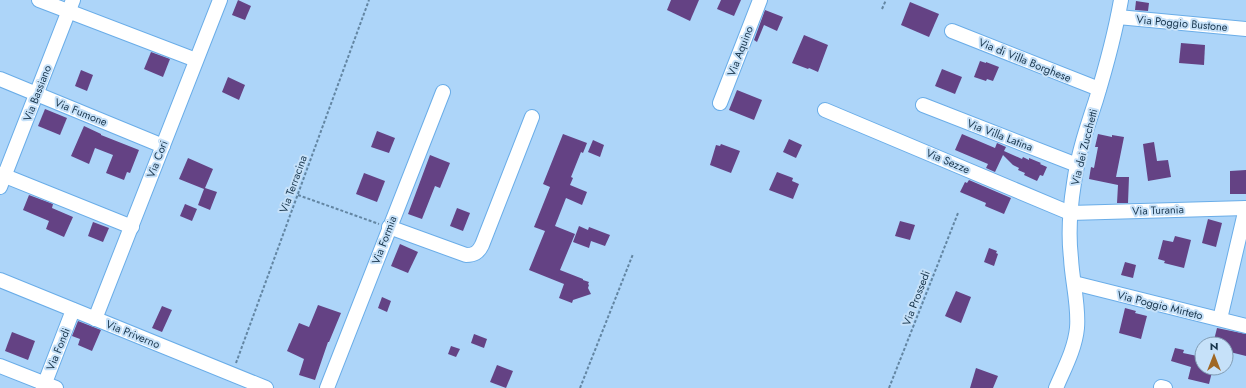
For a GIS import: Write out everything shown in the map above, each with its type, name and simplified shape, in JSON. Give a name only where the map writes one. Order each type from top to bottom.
[{"type":"street","points":[[39,0],[71,6],[196,60]]},
{"type":"street","name":"Via Cori","points":[[95,319],[220,0]]},
{"type":"street","name":"Via Aquino","points":[[720,103],[760,0]]},
{"type":"street","name":"Via dei Zucchetti","points":[[1056,388],[1070,356],[1075,338],[1077,317],[1070,245],[1070,213],[1077,165],[1099,89],[1121,0]]},
{"type":"street","name":"Via Bassiano","points":[[1,179],[37,94],[71,6]]},
{"type":"street","name":"Via Poggio Bustone","points":[[1118,17],[1246,29]]},
{"type":"street","name":"Via di Villa Borghese","points":[[952,31],[1099,89]]},
{"type":"street","name":"Via Fumone","points":[[0,79],[163,146]]},
{"type":"street","name":"Via Formia","points":[[327,388],[443,92]]},
{"type":"street","name":"Via Villa Latina","points":[[923,105],[1077,165]]},
{"type":"street","name":"Via Sezze","points":[[825,110],[1070,213]]},
{"type":"street","points":[[389,227],[462,254],[475,254],[478,252],[532,117]]},
{"type":"street","points":[[1,179],[132,227]]},
{"type":"street","points":[[1220,319],[1246,208]]},
{"type":"street","name":"Via Turania","points":[[1070,213],[1246,208]]},
{"type":"street","name":"Via Priverno","points":[[0,280],[266,388]]},
{"type":"street","name":"Via Poggio Mirteto","points":[[1074,283],[1246,326]]},
{"type":"street","name":"Via Fondi","points":[[47,386],[73,310]]},
{"type":"street","points":[[0,366],[47,386]]},
{"type":"path","name":"Via Terracina","points":[[232,374],[369,0]]},
{"type":"path","points":[[882,9],[886,0]]},
{"type":"path","points":[[298,195],[389,227]]},
{"type":"path","name":"Via Prossedi","points":[[890,388],[958,213]]},
{"type":"path","points":[[580,388],[633,254]]},
{"type":"building","points":[[238,0],[251,6],[245,20],[232,15]]},
{"type":"building","points":[[671,0],[699,0],[690,21],[667,10]]},
{"type":"building","points":[[721,0],[741,0],[734,16],[717,9]]},
{"type":"building","points":[[1136,1],[1149,3],[1148,11],[1135,10]]},
{"type":"building","points":[[910,2],[939,14],[929,37],[901,25]]},
{"type":"building","points":[[765,10],[783,17],[777,31],[764,25],[757,42],[754,40]]},
{"type":"building","points":[[804,35],[828,45],[818,72],[792,63]]},
{"type":"building","points":[[1181,43],[1205,45],[1204,65],[1179,63]]},
{"type":"building","points":[[151,52],[170,59],[163,77],[144,69]]},
{"type":"building","points":[[980,61],[999,67],[993,81],[987,79],[986,81],[974,77]]},
{"type":"building","points":[[942,69],[962,77],[955,94],[935,86]]},
{"type":"building","points":[[81,70],[93,75],[87,91],[75,86]]},
{"type":"building","points":[[228,77],[245,85],[239,100],[222,92]]},
{"type":"building","points":[[737,90],[762,100],[754,120],[729,110]]},
{"type":"building","points":[[45,109],[67,118],[60,135],[38,126]]},
{"type":"building","points":[[84,126],[101,135],[139,150],[130,173],[127,172],[124,180],[106,173],[113,155],[95,148],[89,164],[71,156]]},
{"type":"building","points":[[377,131],[395,138],[389,153],[371,147]]},
{"type":"building","points":[[563,134],[587,143],[583,153],[581,152],[571,177],[573,178],[570,185],[587,192],[582,205],[566,198],[555,226],[575,234],[560,270],[589,282],[588,288],[591,294],[573,300],[572,303],[559,298],[564,284],[529,270],[545,231],[534,227],[550,187],[543,184]]},
{"type":"building","points":[[962,134],[995,148],[997,143],[1006,147],[1004,151],[1022,159],[1023,157],[1029,160],[1029,158],[1041,163],[1040,164],[1047,167],[1043,176],[1040,175],[1037,181],[1024,175],[1025,173],[1018,170],[1019,168],[1013,165],[1003,155],[995,172],[986,168],[988,164],[955,150]]},
{"type":"building","points":[[1098,134],[1112,137],[1112,135],[1124,137],[1116,177],[1129,177],[1128,203],[1117,203],[1118,185],[1089,179],[1091,167],[1094,168],[1098,147],[1095,147]]},
{"type":"building","points":[[789,139],[802,145],[796,158],[783,152]]},
{"type":"building","points":[[593,140],[604,145],[600,157],[588,152]]},
{"type":"building","points":[[1154,142],[1157,161],[1168,160],[1171,177],[1148,181],[1143,144]]},
{"type":"building","points":[[721,144],[740,151],[731,173],[710,165],[716,145],[720,146]]},
{"type":"building","points":[[430,155],[450,163],[440,188],[435,186],[422,219],[408,214]]},
{"type":"building","points":[[188,158],[213,169],[205,188],[217,192],[210,210],[198,205],[204,189],[179,179]]},
{"type":"building","points":[[1246,170],[1246,194],[1230,194],[1230,171]]},
{"type":"building","points":[[777,172],[793,178],[792,181],[799,184],[793,199],[769,190]]},
{"type":"building","points":[[364,173],[385,181],[377,202],[356,194]]},
{"type":"building","points":[[969,180],[1011,198],[1004,214],[985,206],[986,203],[960,192],[965,182],[967,183]]},
{"type":"building","points":[[29,195],[53,204],[52,208],[73,217],[64,237],[46,229],[49,221],[23,210]]},
{"type":"building","points":[[185,204],[197,209],[192,221],[180,216]]},
{"type":"building","points":[[457,208],[470,213],[463,231],[450,226]]},
{"type":"building","points":[[1208,219],[1222,223],[1216,247],[1202,243]]},
{"type":"building","points":[[900,221],[915,225],[910,240],[895,236]]},
{"type":"building","points":[[93,222],[109,228],[103,242],[88,236]]},
{"type":"building","points":[[579,226],[588,230],[589,227],[610,235],[605,246],[591,241],[589,248],[573,242]]},
{"type":"building","points":[[1175,236],[1191,240],[1184,268],[1164,263],[1165,261],[1158,259],[1163,240],[1173,242]]},
{"type":"building","points":[[400,244],[418,252],[408,273],[391,266]]},
{"type":"building","points":[[989,248],[997,251],[996,253],[998,254],[994,266],[984,262]]},
{"type":"building","points":[[1125,262],[1136,265],[1133,278],[1121,275]]},
{"type":"building","points":[[956,291],[971,297],[961,323],[945,316]]},
{"type":"building","points":[[382,297],[391,301],[387,312],[378,308]]},
{"type":"building","points":[[318,305],[341,313],[328,342],[315,380],[299,375],[304,359],[287,351],[299,323],[309,327]]},
{"type":"building","points":[[162,306],[172,310],[162,332],[152,328]]},
{"type":"building","points":[[1125,308],[1136,311],[1135,313],[1147,316],[1141,339],[1119,333]]},
{"type":"building","points":[[78,321],[101,330],[92,351],[78,345],[80,339],[72,336]]},
{"type":"building","points":[[1217,328],[1246,334],[1246,356],[1234,353],[1234,336],[1215,336]]},
{"type":"building","points":[[12,332],[35,341],[28,360],[5,351]]},
{"type":"building","points":[[474,334],[487,339],[484,348],[471,343]]},
{"type":"building","points":[[451,346],[460,349],[456,357],[448,354]]},
{"type":"building","points":[[1175,348],[1184,350],[1183,353],[1194,355],[1194,376],[1211,376],[1209,384],[1188,379],[1191,367],[1171,361]]},
{"type":"building","points":[[497,365],[513,371],[506,388],[490,382]]},
{"type":"building","points":[[976,368],[998,376],[993,388],[970,388]]}]
